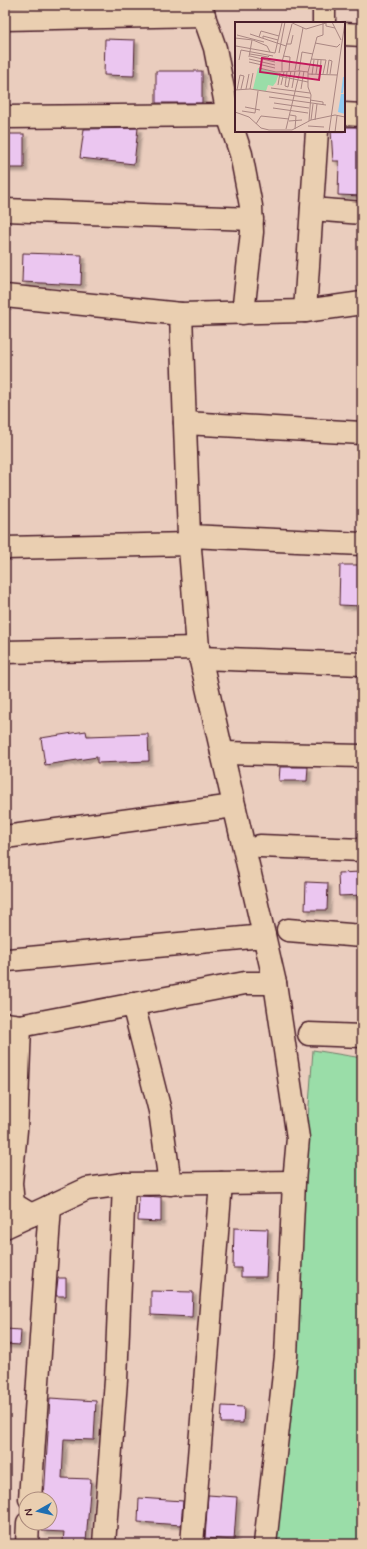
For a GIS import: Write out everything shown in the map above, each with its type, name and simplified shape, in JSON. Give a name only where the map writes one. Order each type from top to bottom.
[{"type":"street","points":[[324,5],[324,22]]},
{"type":"street","points":[[5,19],[202,10],[215,48],[228,115],[241,154],[251,206],[252,219],[250,261],[243,313]]},
{"type":"street","points":[[345,34],[362,35]]},
{"type":"street","points":[[345,114],[362,115]]},
{"type":"street","points":[[5,117],[228,115]]},
{"type":"street","points":[[305,311],[317,132]]},
{"type":"street","points":[[312,209],[362,213]]},
{"type":"street","points":[[5,210],[252,219]]},
{"type":"street","points":[[5,296],[181,314],[305,311],[362,303]]},
{"type":"street","points":[[181,314],[189,540],[199,653],[275,982],[298,1138],[294,1182],[286,1356],[266,1544]]},
{"type":"street","points":[[185,423],[362,433]]},
{"type":"street","points":[[5,548],[189,540],[362,544]]},
{"type":"street","points":[[5,652],[199,653],[362,664]]},
{"type":"street","points":[[222,753],[362,756]]},
{"type":"street","points":[[5,837],[234,806]]},
{"type":"street","points":[[260,846],[362,850]]},
{"type":"street","points":[[288,930],[362,936]]},
{"type":"street","points":[[8,960],[264,936]]},
{"type":"street","points":[[31,1215],[13,1204],[11,1183],[16,1130],[12,1025],[245,983],[275,982]]},
{"type":"street","points":[[133,1004],[160,1111],[170,1184]]},
{"type":"street","points":[[309,1034],[362,1036]]},
{"type":"street","points":[[5,1227],[88,1189],[124,1184],[294,1182]]},
{"type":"street","points":[[192,1544],[221,1183]]},
{"type":"street","points":[[104,1544],[116,1380],[124,1184]]},
{"type":"street","points":[[31,1491],[50,1206]]},
{"type":"street","points":[[27,1544],[28,1531]]},
{"type":"green space","points":[[313,1050],[362,1058],[362,1544],[277,1544]]},
{"type":"building","points":[[105,39],[135,40],[134,76],[104,75]]},
{"type":"building","points":[[156,71],[202,71],[202,103],[156,103]]},
{"type":"building","points":[[345,127],[362,127],[362,196],[338,195],[339,161],[333,161],[331,132],[345,132]]},
{"type":"building","points":[[138,128],[134,164],[80,158],[84,129]]},
{"type":"building","points":[[5,134],[24,134],[24,168],[5,168]]},
{"type":"building","points":[[23,253],[82,255],[81,285],[22,282]]},
{"type":"building","points":[[340,565],[362,565],[362,606],[339,605]]},
{"type":"building","points":[[86,731],[87,736],[148,734],[149,761],[97,763],[97,757],[45,765],[41,738]]},
{"type":"building","points":[[280,767],[308,767],[307,781],[279,781]]},
{"type":"building","points":[[362,872],[362,895],[339,896],[338,873]]},
{"type":"building","points":[[306,882],[328,883],[327,910],[305,910]]},
{"type":"building","points":[[139,1196],[161,1197],[161,1222],[138,1221]]},
{"type":"building","points":[[234,1228],[268,1229],[266,1277],[241,1277],[241,1268],[233,1268]]},
{"type":"building","points":[[58,1278],[66,1278],[66,1296],[56,1296]]},
{"type":"building","points":[[151,1291],[193,1292],[192,1317],[151,1315]]},
{"type":"building","points":[[5,1329],[21,1330],[20,1345],[5,1344]]},
{"type":"building","points":[[50,1398],[96,1401],[94,1440],[64,1439],[62,1478],[91,1479],[86,1542],[63,1541],[64,1532],[42,1531],[58,1531],[58,1491],[44,1491]]},
{"type":"building","points":[[222,1406],[244,1407],[243,1423],[221,1423]]},
{"type":"building","points":[[208,1495],[237,1497],[234,1540],[205,1538]]},
{"type":"building","points":[[139,1498],[183,1501],[181,1525],[138,1522]]}]
